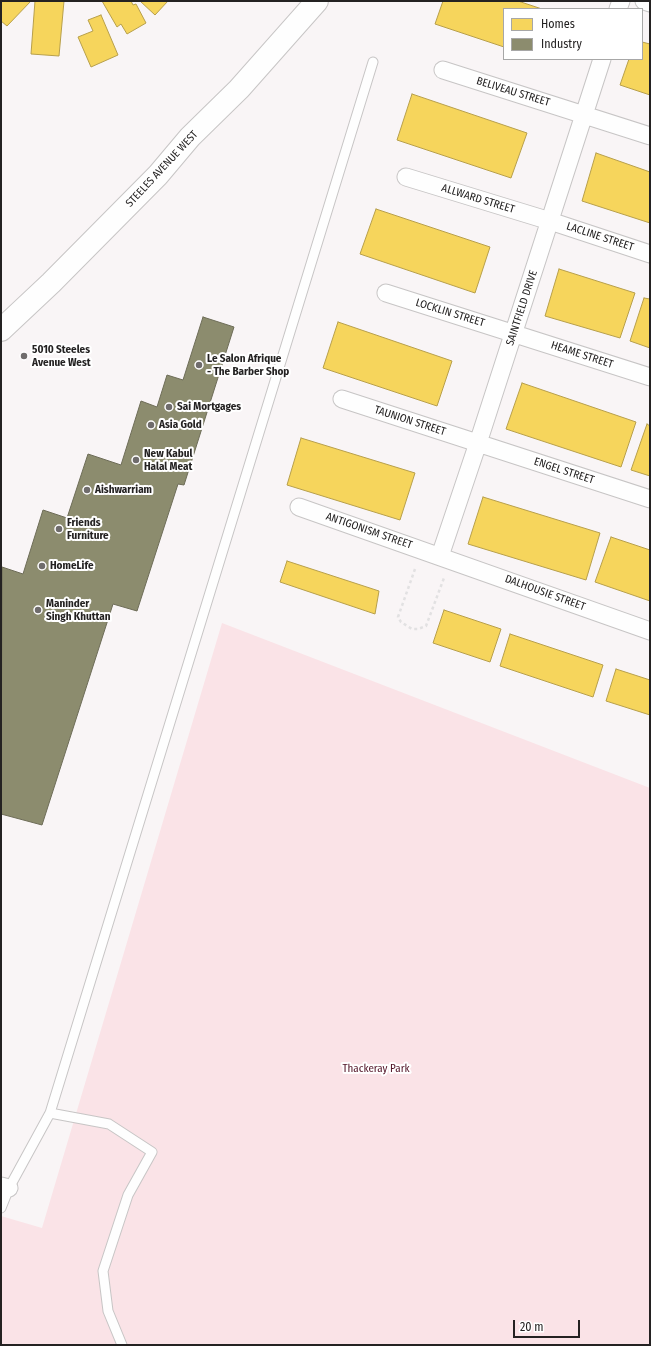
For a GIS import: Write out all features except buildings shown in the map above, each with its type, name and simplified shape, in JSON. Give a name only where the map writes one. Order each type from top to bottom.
[{"type":"main road","name":"STEELES AVENUE WEST","points":[[1,330],[51,283],[158,175],[190,137],[239,89],[316,1]]},
{"type":"street","points":[[644,1],[650,3]]},
{"type":"street","name":"SAINTFIELD DRIVE","points":[[440,556],[514,333],[602,60]]},
{"type":"street","name":"BELIVEAU STREET","points":[[443,70],[650,136]]},
{"type":"street","name":"ALLWARD STREET","points":[[406,177],[550,221]]},
{"type":"street","name":"LACLINE STREET","points":[[550,221],[650,254]]},
{"type":"street","name":"LOCKLIN STREET","points":[[386,293],[514,333]]},
{"type":"street","name":"HEAME STREET","points":[[514,333],[650,377]]},
{"type":"street","name":"TAUNION STREET","points":[[342,399],[478,443]]},
{"type":"street","name":"ENGEL STREET","points":[[478,443],[650,499]]},
{"type":"street","name":"ANTIGONISM STREET","points":[[299,507],[440,556]]},
{"type":"street","name":"DALHOUSIE STREET","points":[[440,556],[650,631]]},
{"type":"lane","points":[[1,1208],[5,1187],[50,1113],[373,62]]},
{"type":"lane","points":[[50,1113],[109,1124],[152,1152],[128,1195],[103,1272],[108,1310],[122,1345]]},
{"type":"path","points":[[415,568],[398,617],[401,622],[412,629],[418,629],[426,626],[444,578]]},
{"type":"green space","name":"Thackeray Park","points":[[222,623],[650,788],[650,1345],[1,1345],[1,1216],[42,1228]]},
{"type":"place","name":"5010 Steeles Avenue West","points":[[24,356]]},
{"type":"place","name":"Le Salon Afrique - The Barber Shop","points":[[199,365]]},
{"type":"place","name":"Sai Mortgages","points":[[169,407]]},
{"type":"place","name":"Asia Gold","points":[[151,425]]},
{"type":"place","name":"New Kabul Halal Meat","points":[[136,460]]},
{"type":"place","name":"Aishwarriam","points":[[87,490]]},
{"type":"place","name":"Friends Furniture","points":[[59,529]]},
{"type":"place","name":"HomeLife","points":[[42,566]]},
{"type":"place","name":"Maninder Singh Khuttan","points":[[38,610]]}]
